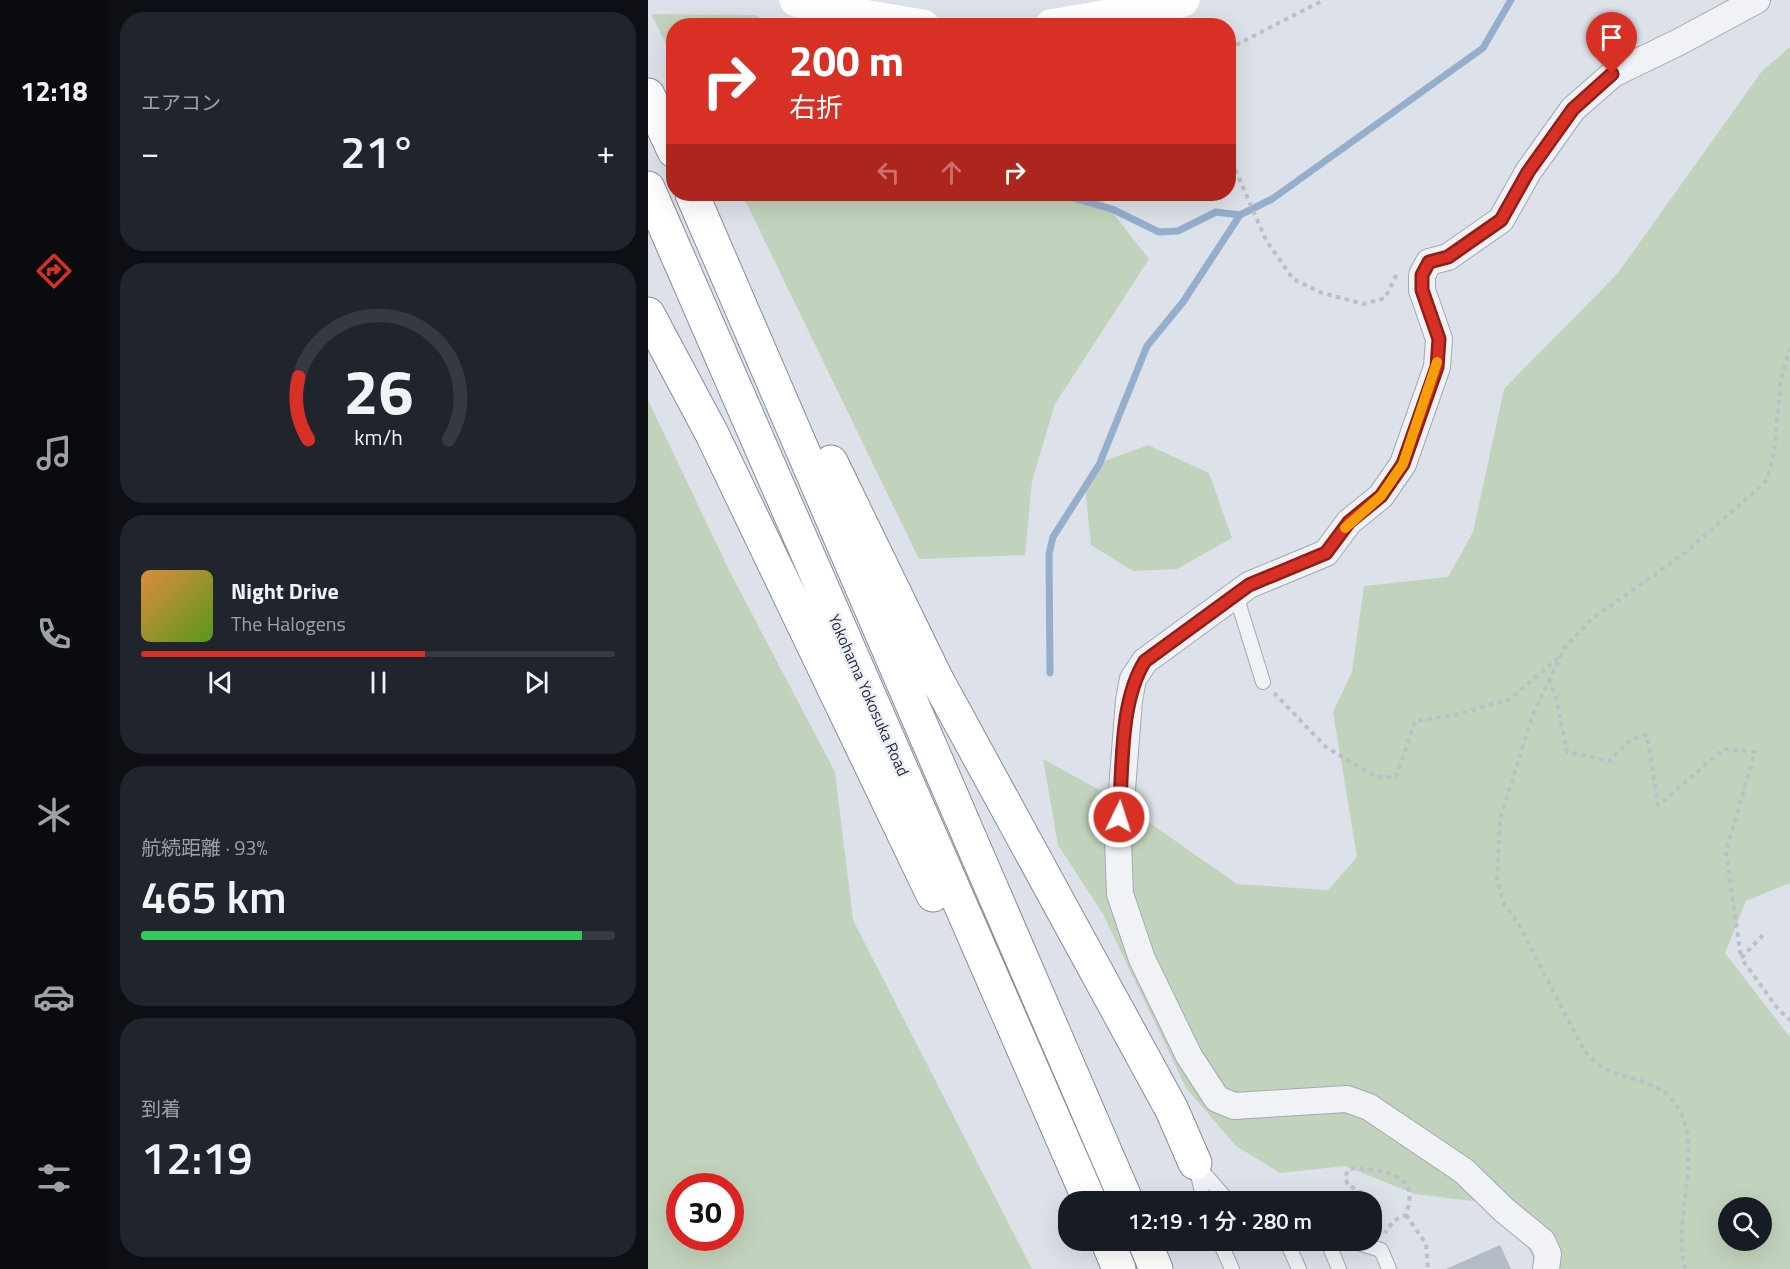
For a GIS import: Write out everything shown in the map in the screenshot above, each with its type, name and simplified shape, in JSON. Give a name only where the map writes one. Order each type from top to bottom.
[{"type":"main road","points":[[796,0],[832,11],[874,18]]},
{"type":"main road","points":[[1097,18],[1166,6],[1180,0]]},
{"type":"main road","points":[[648,95],[666,134]]},
{"type":"main road","name":"Yokohama Yokosuka Road","points":[[648,188],[1085,1191]]},
{"type":"main road","points":[[696,201],[1122,1191]]},
{"type":"main road","points":[[697,201],[816,432],[936,678],[1161,1089],[1195,1163]]},
{"type":"main road","points":[[648,314],[712,434],[959,950],[1065,1143]]},
{"type":"main road","points":[[1112,1251],[1119,1269]]},
{"type":"main road","points":[[1149,1251],[1156,1269]]},
{"type":"street","points":[[1546,1269],[1548,1254],[1542,1241],[1504,1210],[1464,1171],[1369,1107],[1347,1099],[1234,1106],[1217,1099],[1189,1056],[1142,959],[1120,894],[1118,841],[1129,700],[1133,679],[1145,661],[1249,585],[1326,553],[1349,522],[1381,496],[1403,464],[1437,367],[1439,339],[1422,290],[1422,275],[1429,262],[1448,257],[1501,220],[1528,172],[1573,109],[1612,74],[1679,42],[1757,0]]},
{"type":"lane","points":[[1236,595],[1263,682]]},
{"type":"lane","points":[[1195,1163],[1201,1191]]},
{"type":"lane","points":[[1195,1163],[1219,1191]]},
{"type":"lane","points":[[1224,1251],[1232,1269]]},
{"type":"lane","points":[[1291,1251],[1299,1269]]},
{"type":"lane","points":[[1332,1251],[1340,1269]]},
{"type":"lane","points":[[1381,1251],[1389,1269]]},
{"type":"path","points":[[1236,45],[1324,0]]},
{"type":"path","points":[[1236,171],[1266,240],[1293,279],[1322,293],[1364,304],[1384,298],[1396,275],[1425,269]]},
{"type":"path","points":[[1685,1269],[1680,1229],[1688,1138],[1683,1119],[1674,1101],[1660,1089],[1600,1065],[1585,1052],[1519,925],[1504,904],[1497,880],[1500,819],[1533,714],[1548,678],[1565,647],[1592,619],[1638,584],[1685,553],[1767,480],[1774,453],[1781,378],[1790,348]]},
{"type":"path","points":[[1263,682],[1326,747],[1376,777],[1396,777],[1415,721],[1455,714],[1510,699],[1560,657]]},
{"type":"path","points":[[1548,678],[1556,697],[1567,752],[1610,761],[1631,739],[1647,735],[1658,805],[1724,749],[1755,752],[1726,851],[1741,958],[1778,1009],[1790,1020]]},
{"type":"path","points":[[1741,958],[1763,935]]},
{"type":"path","points":[[1359,1191],[1348,1185],[1345,1177],[1349,1169],[1367,1167],[1401,1180],[1407,1186],[1409,1200],[1406,1215],[1425,1244],[1428,1269]]},
{"type":"path","points":[[1384,1234],[1393,1221],[1406,1215]]},
{"type":"green space","points":[[651,14],[757,15],[760,18],[666,18],[666,44]]},
{"type":"green space","points":[[1790,47],[1790,883],[1746,901],[1725,953],[1790,1037],[1790,1269],[1539,1269],[1506,1205],[1415,1194],[1345,1166],[1280,1173],[1236,1146],[1186,1088],[1103,914],[1058,845],[1043,759],[1114,798],[1237,884],[1328,890],[1357,857],[1333,712],[1352,672],[1364,586],[1448,577],[1473,532],[1504,389],[1618,273],[1762,71]]},
{"type":"green space","points":[[745,201],[1103,201],[1149,259],[1055,404],[1032,481],[1025,555],[919,559]]},
{"type":"green space","points":[[648,400],[729,570],[835,772],[853,920],[1032,1269],[648,1269]]},
{"type":"green space","points":[[1148,445],[1209,473],[1232,538],[1177,569],[1133,571],[1091,545],[1085,487],[1104,461]]},
{"type":"building","points":[[1500,1245],[1511,1269],[1446,1269]]},
{"type":"waterway","points":[[1050,673],[1049,554],[1053,537],[1099,465],[1147,346],[1183,302],[1240,215],[1272,199],[1483,48],[1511,0]]},
{"type":"waterway","points":[[1084,201],[1112,209],[1159,232],[1178,231],[1216,212],[1240,215]]},
{"type":"slow traffic","points":[[1345,528],[1349,522],[1381,496],[1403,464],[1437,362]]},
{"type":"route","points":[[1119,817],[1129,700],[1133,679],[1145,661],[1249,585],[1326,553],[1349,522],[1381,496],[1403,464],[1437,367],[1439,339],[1422,290],[1422,275],[1425,269],[1429,262],[1448,257],[1501,220],[1528,172],[1573,109],[1612,74]]}]
